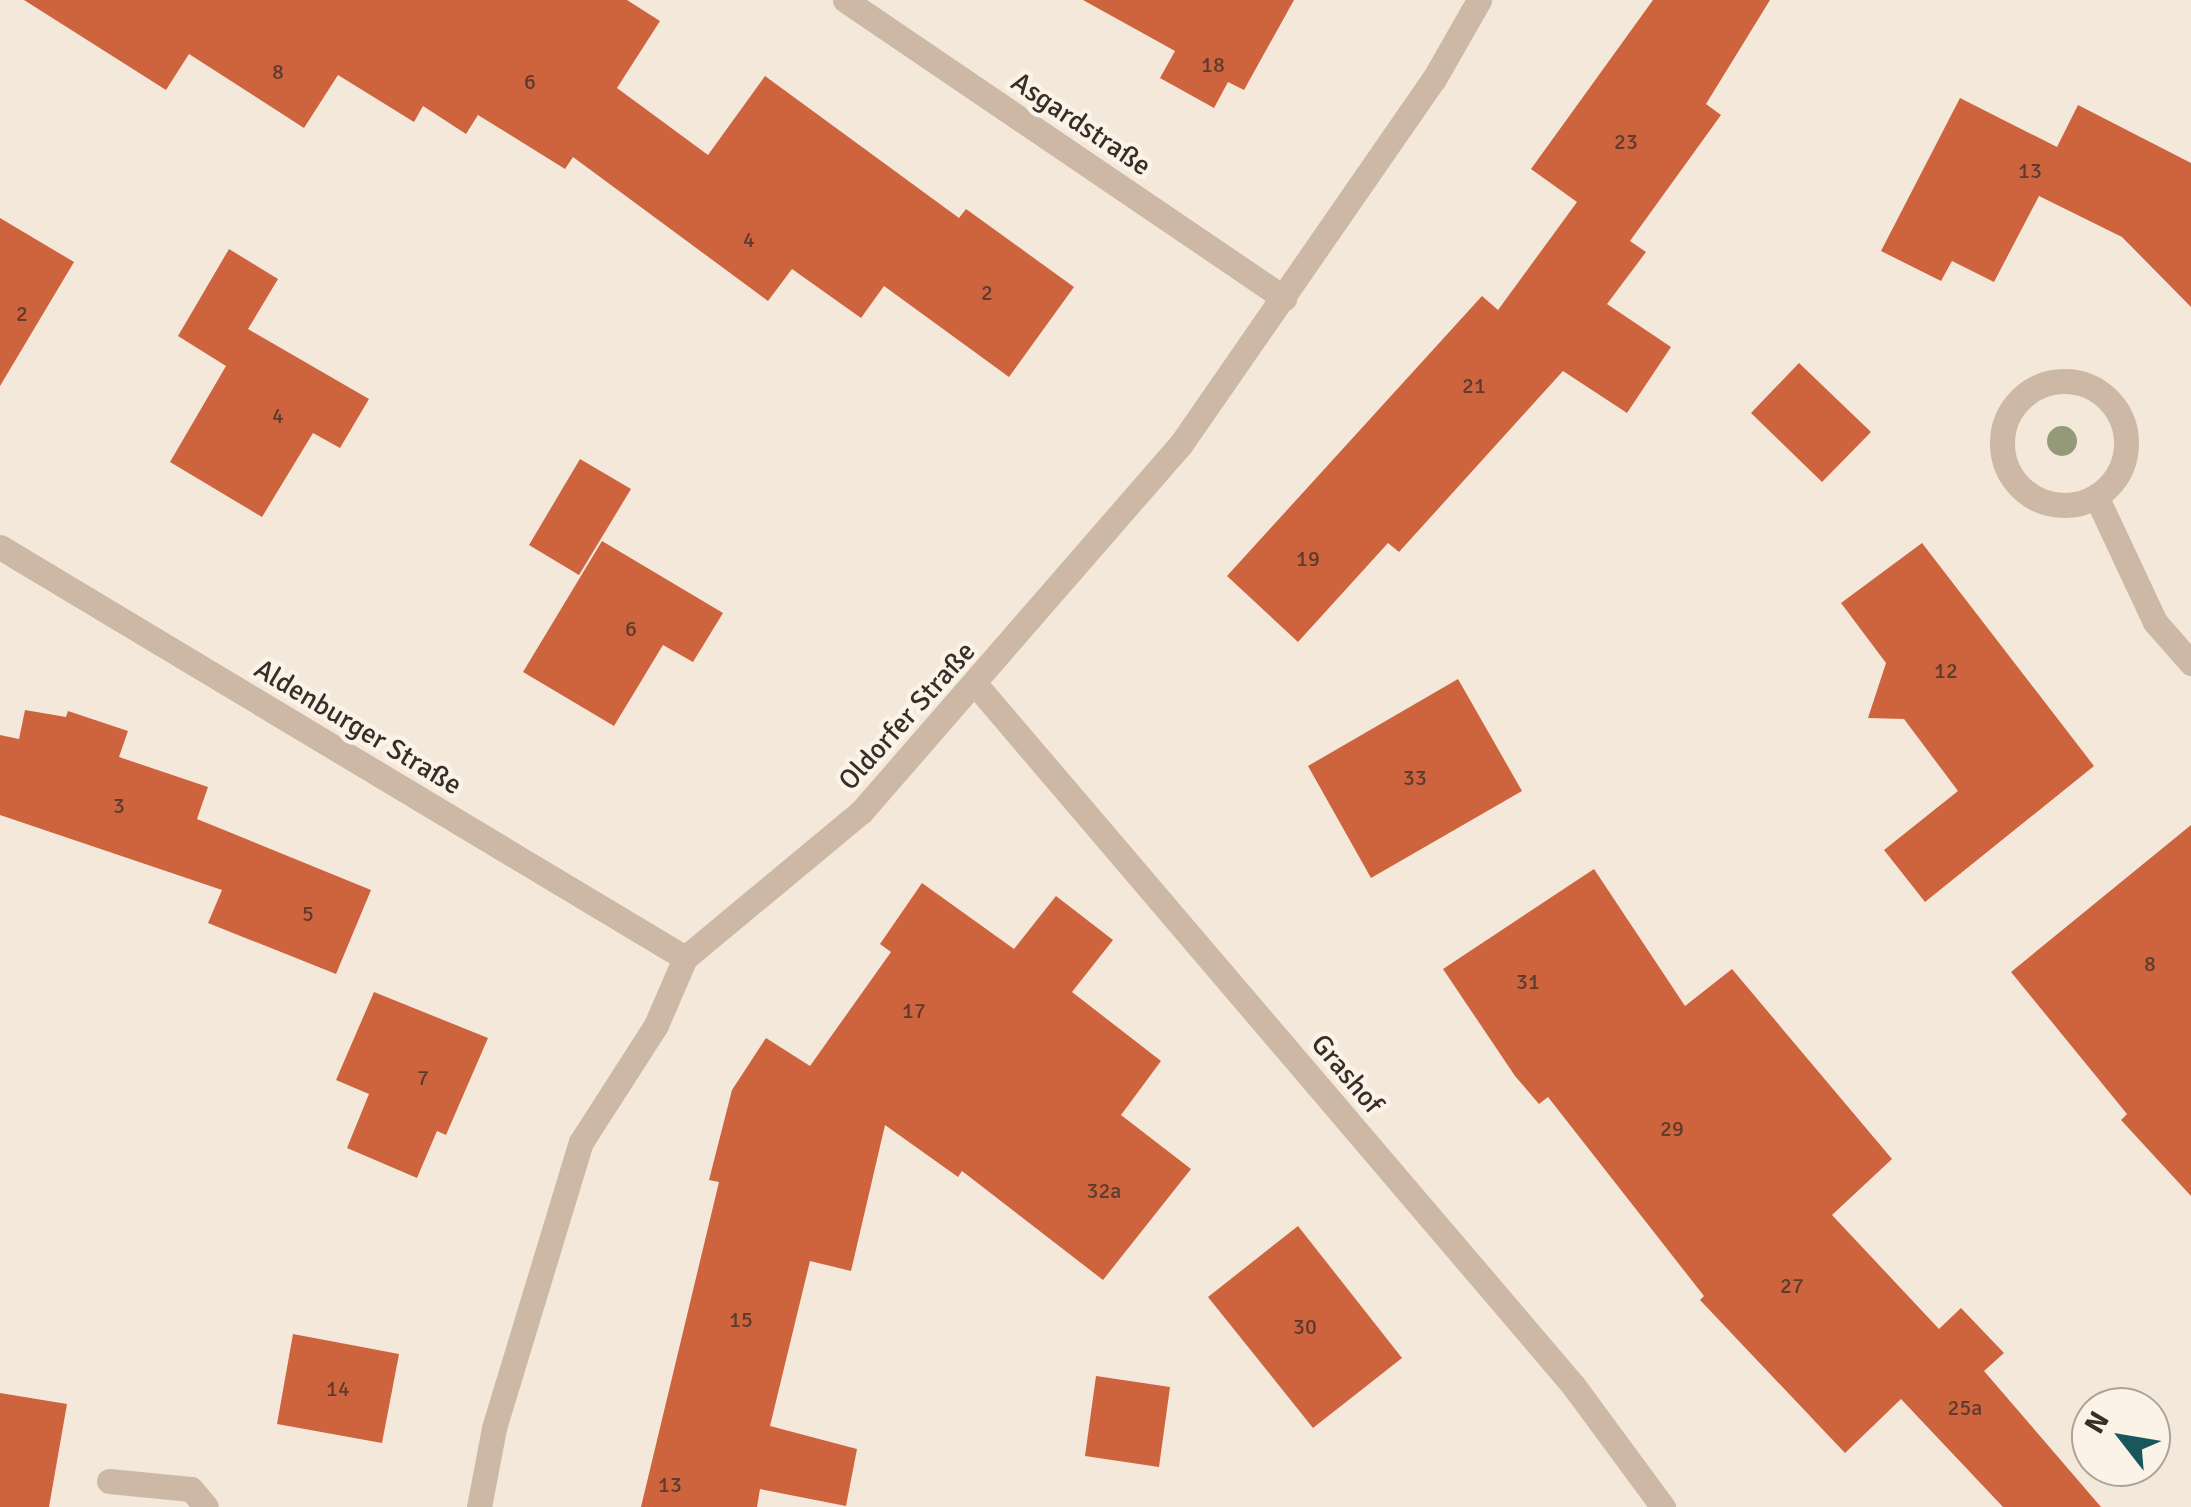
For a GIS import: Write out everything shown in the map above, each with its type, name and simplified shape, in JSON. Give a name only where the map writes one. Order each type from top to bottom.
[{"type":"street","name":"Asgardstraße","points":[[845,0],[1284,298]]},
{"type":"street","name":"Oldorfer Straße","points":[[479,1507],[494,1428],[581,1142],[656,1026],[685,958],[861,812],[976,686],[1182,444],[1434,79],[1479,0]]},
{"type":"street","points":[[2043,384],[2088,385],[2120,416],[2124,461],[2096,496],[2051,504],[2013,478],[2004,458],[2008,413],[2043,384]]},
{"type":"street","points":[[2096,496],[2155,622],[2191,663]]},
{"type":"street","name":"Aldenburger Straße","points":[[0,547],[685,958]]},
{"type":"street","name":"Grashof","points":[[976,686],[1560,1369],[1663,1507]]},
{"type":"street","points":[[108,1481],[191,1489],[206,1507]]},
{"type":"building","points":[[24,0],[627,0],[660,21],[617,88],[708,155],[765,76],[959,218],[966,209],[1074,287],[1009,377],[884,286],[861,318],[792,269],[768,301],[573,157],[565,169],[478,115],[466,134],[423,106],[414,122],[338,75],[304,128],[189,54],[166,90]]},
{"type":"building","points":[[1083,0],[1294,0],[1244,90],[1228,82],[1214,108],[1160,78],[1175,51]]},
{"type":"building","points":[[1653,0],[1770,0],[1706,104],[1721,115],[1630,241],[1646,252],[1607,304],[1671,347],[1627,413],[1563,371],[1399,552],[1388,543],[1298,642],[1227,576],[1482,296],[1498,310],[1577,202],[1531,169]]},
{"type":"building","points":[[1960,98],[2057,147],[2078,105],[2191,163],[2191,307],[2122,237],[2039,196],[1994,282],[1952,261],[1941,281],[1881,251]]},
{"type":"building","points":[[0,218],[74,262],[0,386]]},
{"type":"building","points":[[229,249],[278,279],[248,329],[369,399],[340,448],[313,433],[262,517],[170,462],[226,366],[178,336]]},
{"type":"building","points":[[1799,363],[1871,432],[1822,482],[1751,413]]},
{"type":"building","points":[[580,459],[631,489],[579,575],[529,545]]},
{"type":"building","points":[[602,541],[723,613],[693,662],[663,645],[614,726],[523,672]]},
{"type":"building","points":[[1922,543],[2094,766],[1925,902],[1884,850],[1958,791],[1904,719],[1868,718],[1886,663],[1841,603]]},
{"type":"building","points":[[1458,679],[1522,791],[1371,878],[1308,766]]},
{"type":"building","points":[[25,710],[66,717],[68,711],[128,731],[119,757],[208,787],[197,819],[371,890],[336,974],[208,923],[222,890],[0,815],[0,735],[19,739]]},
{"type":"building","points":[[2191,825],[2191,1196],[2121,1120],[2127,1114],[2011,972]]},
{"type":"building","points":[[1594,869],[1685,1006],[1732,969],[1892,1159],[1832,1215],[1939,1329],[1961,1308],[2004,1353],[1984,1371],[2071,1472],[2071,1487],[2084,1487],[2101,1507],[2003,1507],[1901,1399],[1845,1453],[1700,1300],[1704,1296],[1548,1097],[1539,1104],[1515,1076],[1443,969]]},
{"type":"building","points":[[922,883],[1014,949],[1056,896],[1113,940],[1072,992],[1161,1061],[1121,1115],[1191,1169],[1103,1280],[962,1171],[958,1177],[885,1125],[851,1271],[810,1261],[770,1426],[857,1449],[846,1506],[760,1489],[757,1507],[641,1507],[719,1182],[709,1180],[732,1090],[766,1038],[810,1066],[891,952],[880,944]]},
{"type":"building","points":[[374,992],[488,1038],[446,1135],[437,1131],[417,1178],[347,1148],[369,1094],[336,1080]]},
{"type":"building","points":[[1298,1226],[1402,1358],[1313,1428],[1208,1297]]},
{"type":"building","points":[[293,1334],[399,1354],[382,1443],[277,1424]]},
{"type":"building","points":[[1096,1376],[1170,1387],[1159,1467],[1085,1456]]},
{"type":"building","points":[[0,1393],[67,1404],[49,1507],[0,1507]]}]
